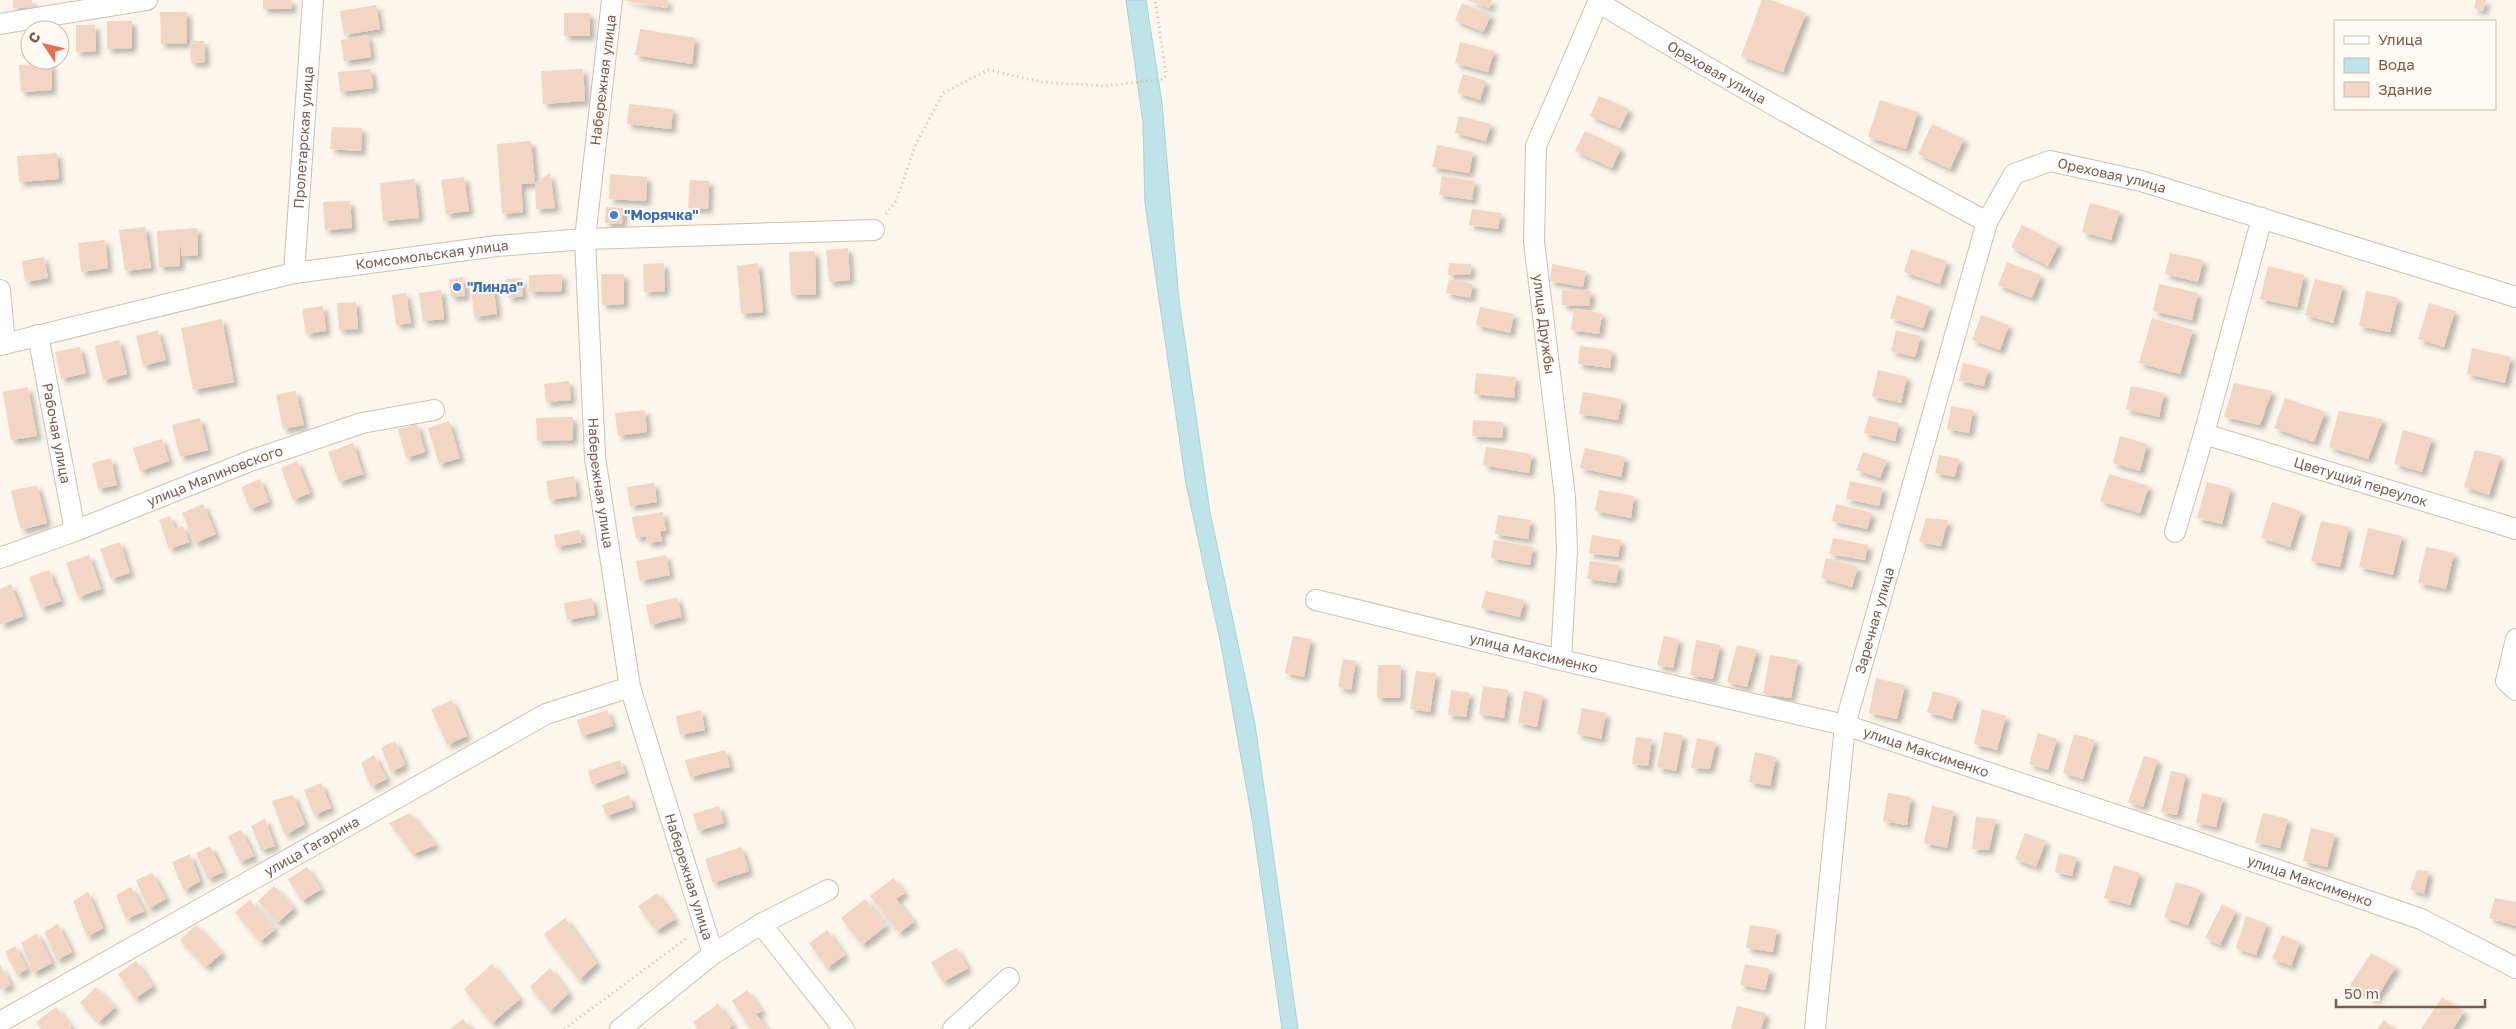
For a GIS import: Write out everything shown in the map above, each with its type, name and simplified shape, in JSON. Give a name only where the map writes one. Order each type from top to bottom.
[{"type":"street","points":[[0,24],[147,0]]},
{"type":"street","name":"Пролетарская улица","points":[[294,274],[313,0]]},
{"type":"street","name":"Набережная улица","points":[[612,0],[585,239],[595,457],[630,687],[714,954]]},
{"type":"street","name":"Ореховая улица","points":[[1598,1],[1783,112],[1987,222],[2014,174],[2050,161],[2141,181],[2516,297]]},
{"type":"street","name":"улица Дружбы","points":[[1561,660],[1567,550],[1565,497],[1534,242],[1536,146],[1598,1]]},
{"type":"street","points":[[2175,532],[2204,434],[2262,218]]},
{"type":"street","name":"Заречная улица","points":[[1815,1029],[1845,725],[1987,222]]},
{"type":"street","name":"Комсомольская улица","points":[[3,344],[294,274],[497,246],[585,239],[874,230]]},
{"type":"street","points":[[0,290],[3,344]]},
{"type":"street","name":"Рабочая улица","points":[[38,335],[75,531]]},
{"type":"street","name":"улица Малиновского","points":[[0,558],[75,531],[250,461],[353,426],[434,410]]},
{"type":"street","name":"Цветущий переулок","points":[[2204,434],[2516,529]]},
{"type":"street","name":"улица Максименко","points":[[1316,600],[1561,660],[1845,725],[2421,919],[2516,968]]},
{"type":"street","points":[[2516,639],[2506,681],[2516,690]]},
{"type":"street","name":"улица Гагарина","points":[[0,1022],[546,714],[630,687]]},
{"type":"street","points":[[620,1029],[714,954],[761,924],[828,890]]},
{"type":"street","points":[[761,924],[844,1029]]},
{"type":"street","points":[[953,1029],[1009,978]]},
{"type":"path","points":[[874,230],[896,201],[916,144],[943,93],[988,70],[1042,82],[1105,86],[1164,80],[1156,0]]},
{"type":"path","points":[[564,1029],[704,924]]},
{"type":"water","points":[[1126,0],[1146,0],[1162,103],[1179,300],[1210,512],[1255,724],[1298,1029],[1282,1029],[1252,819],[1221,645],[1186,484],[1145,203],[1143,123]]},
{"type":"building","points":[[13,0],[32,0],[33,7],[13,8]]},
{"type":"building","points":[[263,0],[292,0],[292,9],[263,9]]},
{"type":"building","points":[[621,0],[668,0],[667,8]]},
{"type":"building","points":[[1467,0],[1492,0],[1489,8]]},
{"type":"building","points":[[1762,0],[1771,0],[1806,13],[1783,72],[1741,56]]},
{"type":"building","points":[[2476,0],[2486,0],[2483,11],[2474,8]]},
{"type":"building","points":[[1462,3],[1491,15],[1483,32],[1455,20]]},
{"type":"building","points":[[376,5],[380,29],[344,35],[340,11]]},
{"type":"building","points":[[160,12],[187,12],[187,43],[161,44]]},
{"type":"building","points":[[564,13],[590,13],[590,36],[564,36]]},
{"type":"building","points":[[107,21],[132,21],[132,48],[107,49]]},
{"type":"building","points":[[76,25],[95,25],[96,51],[76,52]]},
{"type":"building","points":[[640,29],[695,38],[692,64],[635,55]]},
{"type":"building","points":[[368,35],[371,57],[344,61],[341,40]]},
{"type":"building","points":[[190,41],[204,41],[205,62],[191,63]]},
{"type":"building","points":[[1460,42],[1494,51],[1488,72],[1455,63]]},
{"type":"building","points":[[19,65],[20,70],[51,70],[52,90],[21,92]]},
{"type":"building","points":[[371,69],[373,88],[340,92],[338,72]]},
{"type":"building","points":[[583,69],[585,101],[543,104],[541,71]]},
{"type":"building","points":[[1463,74],[1486,81],[1480,100],[1457,93]]},
{"type":"building","points":[[1599,96],[1629,109],[1620,128],[1590,116]]},
{"type":"building","points":[[1880,100],[1918,112],[1906,149],[1868,137]]},
{"type":"building","points":[[629,104],[673,109],[671,129],[627,124]]},
{"type":"building","points":[[1459,116],[1491,124],[1486,141],[1455,133]]},
{"type":"building","points":[[1932,124],[1964,139],[1950,169],[1918,154]]},
{"type":"building","points":[[332,127],[362,128],[361,151],[330,149]]},
{"type":"building","points":[[1585,131],[1621,148],[1612,168],[1575,151]]},
{"type":"building","points":[[531,141],[535,183],[521,184],[523,212],[502,214],[497,144]]},
{"type":"building","points":[[1437,145],[1473,152],[1469,173],[1432,167]]},
{"type":"building","points":[[57,153],[59,179],[19,182],[17,156]]},
{"type":"building","points":[[550,173],[555,208],[536,209],[535,183]]},
{"type":"building","points":[[610,174],[647,177],[646,201],[609,199]]},
{"type":"building","points":[[1442,176],[1475,181],[1472,200],[1439,195]]},
{"type":"building","points":[[464,177],[469,211],[446,214],[441,180]]},
{"type":"building","points":[[415,179],[419,218],[383,221],[380,183]]},
{"type":"building","points":[[690,180],[709,181],[708,209],[688,208]]},
{"type":"building","points":[[350,201],[352,228],[325,230],[323,202]]},
{"type":"building","points":[[2090,203],[2120,211],[2111,240],[2082,232]]},
{"type":"building","name":"\"Морячка\"","points":[[606,207],[623,208],[622,224],[605,223]]},
{"type":"building","points":[[1472,209],[1501,213],[1498,229],[1469,225]]},
{"type":"building","points":[[2022,225],[2059,244],[2048,266],[2011,247]]},
{"type":"building","points":[[145,227],[151,268],[125,271],[119,230]]},
{"type":"building","points":[[197,228],[198,255],[182,256],[179,234],[180,266],[159,267],[157,231]]},
{"type":"building","points":[[105,240],[108,268],[81,272],[78,243]]},
{"type":"building","points":[[848,248],[850,280],[829,282],[826,250]]},
{"type":"building","points":[[1911,249],[1947,261],[1940,284],[1904,272]]},
{"type":"building","points":[[815,251],[816,294],[791,295],[789,252]]},
{"type":"building","points":[[2170,253],[2203,260],[2198,282],[2165,274]]},
{"type":"building","points":[[44,257],[48,278],[25,282],[22,261]]},
{"type":"building","points":[[2007,262],[2041,275],[2032,298],[1998,285]]},
{"type":"building","points":[[664,263],[665,291],[644,292],[643,264]]},
{"type":"building","points":[[758,263],[763,312],[741,314],[737,266]]},
{"type":"building","points":[[1449,263],[1471,264],[1470,275],[1448,275]]},
{"type":"building","points":[[1552,264],[1586,271],[1583,287],[1550,281]]},
{"type":"building","points":[[2268,266],[2304,275],[2297,307],[2260,299]]},
{"type":"building","points":[[562,274],[562,291],[529,292],[529,275]]},
{"type":"building","points":[[601,274],[624,274],[624,304],[602,305]]},
{"type":"building","name":"\"Линда\"","points":[[463,277],[465,296],[451,297],[449,279]]},
{"type":"building","points":[[521,278],[523,296],[508,298],[506,279]]},
{"type":"building","points":[[1449,279],[1473,284],[1470,298],[1446,293]]},
{"type":"building","points":[[2315,279],[2343,286],[2333,323],[2305,315]]},
{"type":"building","points":[[493,283],[497,314],[474,317],[471,286]]},
{"type":"building","points":[[2159,284],[2198,293],[2192,320],[2153,311]]},
{"type":"building","points":[[441,290],[444,319],[423,321],[419,293]]},
{"type":"building","points":[[1562,290],[1591,291],[1589,306],[1562,305]]},
{"type":"building","points":[[2366,291],[2398,298],[2390,332],[2359,326]]},
{"type":"building","points":[[406,293],[411,323],[396,325],[392,295]]},
{"type":"building","points":[[1897,295],[1930,306],[1923,328],[1890,318]]},
{"type":"building","points":[[356,302],[358,329],[339,330],[337,303]]},
{"type":"building","points":[[2429,303],[2455,311],[2444,347],[2418,339]]},
{"type":"building","points":[[323,306],[326,331],[306,334],[302,309]]},
{"type":"building","points":[[1480,307],[1514,314],[1510,333],[1476,325]]},
{"type":"building","points":[[1574,309],[1602,313],[1599,334],[1571,330]]},
{"type":"building","points":[[1981,315],[2009,325],[2000,350],[1972,340]]},
{"type":"building","points":[[2152,318],[2193,330],[2180,374],[2139,363]]},
{"type":"building","points":[[222,319],[234,382],[193,390],[181,328]]},
{"type":"building","points":[[158,330],[166,360],[143,366],[136,336]]},
{"type":"building","points":[[1896,330],[1921,336],[1915,357],[1891,351]]},
{"type":"building","points":[[119,340],[127,374],[103,380],[95,346]]},
{"type":"building","points":[[1580,346],[1612,350],[1610,368],[1578,364]]},
{"type":"building","points":[[80,347],[86,373],[61,379],[55,352]]},
{"type":"building","points":[[2472,348],[2511,357],[2505,383],[2467,374]]},
{"type":"building","points":[[1963,363],[1988,369],[1984,386],[1959,381]]},
{"type":"building","points":[[1878,370],[1907,377],[1901,403],[1872,396]]},
{"type":"building","points":[[1476,373],[1516,377],[1514,398],[1474,394]]},
{"type":"building","points":[[569,381],[571,400],[546,402],[544,384]]},
{"type":"building","points":[[2234,383],[2272,391],[2260,425],[2224,417]]},
{"type":"building","points":[[2131,386],[2164,393],[2159,417],[2126,409]]},
{"type":"building","points":[[28,387],[37,436],[11,440],[3,392]]},
{"type":"building","points":[[296,391],[304,425],[283,429],[276,395]]},
{"type":"building","points":[[1583,392],[1622,399],[1618,420],[1579,414]]},
{"type":"building","points":[[2285,398],[2325,412],[2314,442],[2274,428]]},
{"type":"building","points":[[1951,406],[1973,410],[1969,433],[1947,429]]},
{"type":"building","points":[[645,410],[647,432],[618,436],[615,413]]},
{"type":"building","points":[[2339,411],[2383,419],[2368,459],[2329,447]]},
{"type":"building","points":[[1869,416],[1899,423],[1895,441],[1864,433]]},
{"type":"building","points":[[573,417],[573,440],[537,441],[536,418]]},
{"type":"building","points":[[200,418],[208,450],[180,457],[172,425]]},
{"type":"building","points":[[1473,420],[1503,422],[1502,438],[1472,436]]},
{"type":"building","points":[[449,421],[460,458],[439,464],[428,428]]},
{"type":"building","points":[[417,424],[425,452],[406,458],[398,429]]},
{"type":"building","points":[[2403,430],[2432,438],[2422,472],[2394,464]]},
{"type":"building","points":[[2120,436],[2147,444],[2140,471],[2113,463]]},
{"type":"building","points":[[162,439],[169,461],[140,471],[133,448]]},
{"type":"building","points":[[353,443],[363,474],[339,482],[328,452]]},
{"type":"building","points":[[1486,447],[1532,454],[1529,473],[1483,465]]},
{"type":"building","points":[[1585,448],[1625,457],[1621,477],[1580,468]]},
{"type":"building","points":[[2475,450],[2501,456],[2489,495],[2464,487]]},
{"type":"building","points":[[1863,452],[1887,460],[1880,478],[1856,470]]},
{"type":"building","points":[[1939,455],[1959,459],[1955,477],[1935,473]]},
{"type":"building","points":[[111,458],[117,485],[98,489],[92,463]]},
{"type":"building","points":[[297,461],[310,493],[293,500],[281,468]]},
{"type":"building","points":[[2109,474],[2149,486],[2140,513],[2100,501]]},
{"type":"building","points":[[574,476],[577,496],[549,500],[546,481]]},
{"type":"building","points":[[260,479],[269,502],[250,509],[241,487]]},
{"type":"building","points":[[1850,481],[1883,488],[1879,506],[1846,499]]},
{"type":"building","points":[[2207,482],[2231,488],[2222,524],[2197,518]]},
{"type":"building","points":[[654,483],[657,502],[630,506],[627,487]]},
{"type":"building","points":[[37,485],[47,523],[21,530],[11,491]]},
{"type":"building","points":[[1599,490],[1634,496],[1631,518],[1595,511]]},
{"type":"building","points":[[2272,502],[2301,511],[2290,547],[2261,538]]},
{"type":"building","points":[[203,504],[216,534],[195,543],[182,513]]},
{"type":"building","points":[[1836,504],[1872,513],[1867,529],[1832,521]]},
{"type":"building","points":[[663,512],[666,531],[660,531],[662,541],[647,543],[646,536],[636,538],[632,517]]},
{"type":"building","points":[[1498,515],[1531,520],[1528,539],[1495,534]]},
{"type":"building","points":[[170,516],[175,529],[183,526],[189,542],[169,549],[159,520]]},
{"type":"building","points":[[1926,518],[1948,520],[1941,546],[1919,542]]},
{"type":"building","points":[[2321,521],[2349,527],[2340,567],[2311,561]]},
{"type":"building","points":[[2368,528],[2402,536],[2393,575],[2359,567]]},
{"type":"building","points":[[579,530],[582,542],[556,547],[554,535]]},
{"type":"building","points":[[1592,535],[1621,540],[1618,557],[1589,553]]},
{"type":"building","points":[[1833,538],[1868,545],[1865,560],[1829,554]]},
{"type":"building","points":[[1494,540],[1533,547],[1530,565],[1491,558]]},
{"type":"building","points":[[120,542],[130,573],[111,579],[100,549]]},
{"type":"building","points":[[2426,547],[2454,553],[2446,589],[2418,583]]},
{"type":"building","points":[[89,555],[101,589],[78,597],[66,563]]},
{"type":"building","points":[[666,555],[670,575],[640,581],[636,561]]},
{"type":"building","points":[[1826,558],[1858,567],[1852,587],[1821,578]]},
{"type":"building","points":[[1590,561],[1619,565],[1616,583],[1587,579]]},
{"type":"building","points":[[49,570],[61,601],[41,608],[29,577]]},
{"type":"building","points":[[11,584],[23,616],[0,625],[0,589]]},
{"type":"building","points":[[1486,591],[1524,600],[1520,617],[1481,608]]},
{"type":"building","points":[[677,597],[682,617],[650,625],[646,605]]},
{"type":"building","points":[[592,598],[595,615],[567,620],[564,603]]},
{"type":"building","points":[[1293,636],[1311,639],[1304,677],[1285,673]]},
{"type":"building","points":[[1664,636],[1679,639],[1673,668],[1657,665]]},
{"type":"building","points":[[1696,640],[1720,645],[1713,679],[1690,675]]},
{"type":"building","points":[[1737,645],[1757,650],[1747,687],[1727,682]]},
{"type":"building","points":[[1770,655],[1798,660],[1791,698],[1763,694]]},
{"type":"building","points":[[1343,659],[1356,661],[1351,690],[1338,687]]},
{"type":"building","points":[[1378,665],[1401,665],[1400,698],[1377,698]]},
{"type":"building","points":[[1416,671],[1436,673],[1430,712],[1410,709]]},
{"type":"building","points":[[1876,678],[1905,685],[1897,719],[1869,713]]},
{"type":"building","points":[[1483,686],[1508,690],[1504,718],[1479,714]]},
{"type":"building","points":[[1451,690],[1470,693],[1466,717],[1448,715]]},
{"type":"building","points":[[1524,691],[1543,695],[1537,727],[1518,723]]},
{"type":"building","points":[[1933,691],[1958,698],[1952,719],[1927,712]]},
{"type":"building","points":[[452,700],[467,736],[447,745],[431,709]]},
{"type":"building","points":[[1582,708],[1606,713],[1601,739],[1577,734]]},
{"type":"building","points":[[1982,709],[2006,716],[1997,750],[1974,744]]},
{"type":"building","points":[[607,710],[613,726],[582,736],[577,720]]},
{"type":"building","points":[[701,710],[705,730],[680,735],[676,716]]},
{"type":"building","points":[[1664,732],[1683,735],[1676,771],[1657,767]]},
{"type":"building","points":[[2038,733],[2057,739],[2048,770],[2029,764]]},
{"type":"building","points":[[2074,734],[2095,740],[2083,779],[2063,773]]},
{"type":"building","points":[[1636,737],[1652,739],[1648,766],[1632,764]]},
{"type":"building","points":[[1697,738],[1716,742],[1710,769],[1691,768]]},
{"type":"building","points":[[395,741],[405,765],[391,772],[381,748]]},
{"type":"building","points":[[725,750],[730,767],[690,777],[685,760]]},
{"type":"building","points":[[1755,752],[1776,757],[1770,786],[1749,782]]},
{"type":"building","points":[[374,755],[387,779],[371,787],[361,763]]},
{"type":"building","points":[[2144,756],[2158,760],[2143,807],[2128,802]]},
{"type":"building","points":[[620,760],[625,773],[592,785],[588,771]]},
{"type":"building","points":[[2171,771],[2186,774],[2177,815],[2161,812]]},
{"type":"building","points":[[321,783],[331,808],[314,815],[304,790]]},
{"type":"building","points":[[1888,793],[1911,797],[1907,825],[1883,821]]},
{"type":"building","points":[[2202,793],[2223,798],[2216,827],[2196,823]]},
{"type":"building","points":[[293,795],[305,824],[285,835],[272,801]]},
{"type":"building","points":[[629,795],[633,807],[606,816],[602,805]]},
{"type":"building","points":[[719,806],[724,823],[698,831],[693,814]]},
{"type":"building","points":[[1932,806],[1954,811],[1947,848],[1924,843]]},
{"type":"building","points":[[410,813],[436,845],[413,854],[389,823]]},
{"type":"building","points":[[2263,813],[2288,819],[2280,848],[2255,842]]},
{"type":"building","points":[[1976,817],[1996,819],[1989,850],[1972,849]]},
{"type":"building","points":[[265,819],[275,846],[261,850],[251,826]]},
{"type":"building","points":[[2311,828],[2335,834],[2327,867],[2303,861]]},
{"type":"building","points":[[241,830],[254,856],[240,862],[228,836]]},
{"type":"building","points":[[2025,833],[2046,841],[2036,867],[2015,859]]},
{"type":"building","points":[[210,846],[223,872],[208,879],[196,853]]},
{"type":"building","points":[[741,847],[749,871],[713,883],[705,859]]},
{"type":"building","points":[[2059,853],[2077,857],[2072,876],[2055,872]]},
{"type":"building","points":[[190,854],[200,881],[184,891],[172,862]]},
{"type":"building","points":[[2114,865],[2140,873],[2130,905],[2104,898]]},
{"type":"building","points":[[307,867],[321,889],[302,901],[288,879]]},
{"type":"building","points":[[2417,870],[2429,871],[2424,894],[2410,889]]},
{"type":"building","points":[[152,873],[166,899],[148,909],[136,880]]},
{"type":"building","points":[[893,878],[905,893],[896,899],[914,922],[899,933],[870,896]]},
{"type":"building","points":[[2176,882],[2201,890],[2188,925],[2164,917]]},
{"type":"building","points":[[274,886],[294,908],[277,923],[258,901]]},
{"type":"building","points":[[131,887],[144,911],[126,919],[116,895]]},
{"type":"building","points":[[88,892],[103,928],[87,937],[73,901]]},
{"type":"building","points":[[657,893],[675,919],[656,931],[638,906]]},
{"type":"building","points":[[2495,898],[2516,902],[2516,926],[2489,918]]},
{"type":"building","points":[[865,899],[886,926],[862,945],[841,918]]},
{"type":"building","points":[[250,900],[275,929],[260,942],[235,912]]},
{"type":"building","points":[[2222,904],[2236,911],[2220,945],[2205,938]]},
{"type":"building","points":[[2246,916],[2267,924],[2256,955],[2236,948]]},
{"type":"building","points":[[565,918],[597,963],[579,980],[544,934]]},
{"type":"building","points":[[58,924],[72,952],[57,960],[44,932]]},
{"type":"building","points":[[196,925],[222,953],[206,967],[180,940]]},
{"type":"building","points":[[1750,925],[1777,929],[1773,952],[1746,948]]},
{"type":"building","points":[[827,930],[845,955],[827,968],[809,943]]},
{"type":"building","points":[[37,933],[52,963],[33,973],[21,943]]},
{"type":"building","points":[[2282,935],[2300,942],[2291,966],[2272,959]]},
{"type":"building","points":[[15,946],[27,969],[17,975],[5,952]]},
{"type":"building","points":[[956,948],[968,968],[943,982],[931,962]]},
{"type":"building","points":[[2371,953],[2396,967],[2375,1000],[2350,985]]},
{"type":"building","points":[[136,961],[153,986],[135,999],[118,974]]},
{"type":"building","points":[[0,964],[11,985],[0,990]]},
{"type":"building","points":[[492,964],[520,999],[492,1023],[464,989]]},
{"type":"building","points":[[1745,964],[1770,969],[1765,990],[1740,985]]},
{"type":"building","points":[[550,968],[569,993],[550,1011],[530,987]]},
{"type":"building","points":[[96,987],[115,1007],[99,1022],[80,1003]]},
{"type":"building","points":[[747,990],[762,1011],[756,1014],[767,1029],[751,1029],[732,1001]]},
{"type":"building","points":[[2442,997],[2464,1012],[2453,1029],[2421,1029]]},
{"type":"building","points":[[718,1004],[733,1025],[729,1029],[698,1029],[693,1022]]},
{"type":"building","points":[[1737,1006],[1766,1013],[1761,1029],[1731,1029]]},
{"type":"building","points":[[56,1007],[72,1027],[70,1029],[42,1029],[36,1022]]},
{"type":"building","points":[[463,1019],[472,1029],[450,1029]]},
{"type":"building","points":[[2384,1020],[2395,1029],[2377,1029]]},
{"type":"place","name":"\"Морячка\"","points":[[614,215]]},
{"type":"place","name":"\"Линда\"","points":[[457,287]]}]
